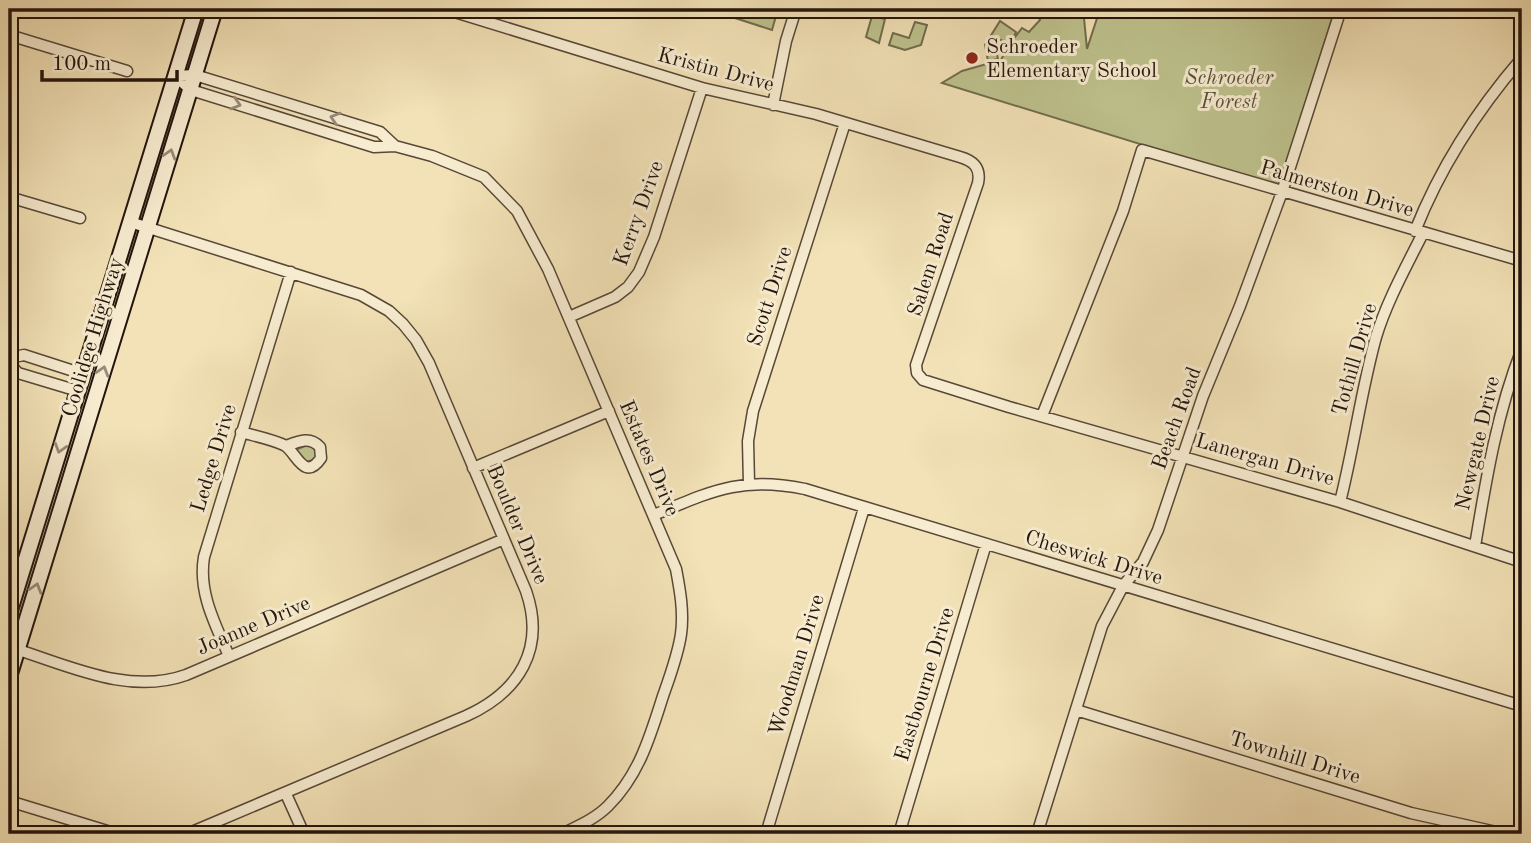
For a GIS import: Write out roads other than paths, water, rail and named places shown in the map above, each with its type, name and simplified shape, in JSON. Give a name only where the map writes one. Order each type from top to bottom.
[{"type":"main road","name":"Coolidge Highway","points":[[9,614],[196,9]]},
{"type":"main road","name":"Coolidge Highway","points":[[9,677],[13,648],[215,9]]},
{"type":"street","name":"Kristin Drive","points":[[445,9],[702,88],[845,122],[960,156],[976,166]]},
{"type":"street","points":[[488,22],[491,9]]},
{"type":"street","points":[[773,105],[786,41],[796,9]]},
{"type":"street","name":"Beach Road","points":[[1037,834],[1102,626],[1123,586],[1143,562],[1152,545],[1182,455],[1282,192],[1340,9]]},
{"type":"street","points":[[9,35],[127,71]]},
{"type":"street","name":"Tothill Drive","points":[[1340,502],[1356,420],[1377,335],[1434,188],[1465,134],[1522,58]]},
{"type":"street","name":"Estates Drive","points":[[175,76],[195,75],[380,132],[395,146]]},
{"type":"street","name":"Estates Drive","points":[[175,76],[191,90],[374,147],[395,146],[432,156],[484,177],[517,211],[548,269],[676,569],[682,604],[681,634],[674,663],[647,747],[635,772],[615,798],[598,814],[562,834]]},
{"type":"street","name":"Kerry Drive","points":[[569,317],[615,297],[628,287],[639,272],[702,88]]},
{"type":"street","name":"Scott Drive","points":[[749,484],[748,441],[756,399],[845,122]]},
{"type":"street","name":"Palmerston Drive","points":[[1042,416],[1112,241],[1142,150],[1522,261]]},
{"type":"street","name":"Salem Road","points":[[917,373],[918,356],[978,183],[976,166]]},
{"type":"street","points":[[9,197],[80,218]]},
{"type":"street","name":"Boulder Drive","points":[[130,222],[361,295],[403,324],[425,354],[504,539],[528,598],[532,627],[527,657],[508,689],[496,700],[286,794],[187,834]]},
{"type":"street","name":"Ledge Drive","points":[[229,656],[206,600],[202,567],[291,272]]},
{"type":"street","name":"Newgate Drive","points":[[1475,546],[1504,401],[1522,349]]},
{"type":"street","points":[[9,358],[24,355],[83,374]]},
{"type":"street","points":[[9,363],[18,373],[78,391]]},
{"type":"street","name":"Lanergan Drive","points":[[917,373],[920,379],[929,383],[1340,502],[1522,562]]},
{"type":"street","points":[[473,468],[609,411]]},
{"type":"street","points":[[241,432],[286,446]]},
{"type":"street","name":"Cheswick Drive","points":[[654,516],[718,489],[771,483],[805,489],[1522,706]]},
{"type":"street","name":"Woodman Drive","points":[[766,834],[864,508]]},
{"type":"street","name":"Joanne Drive","points":[[13,648],[121,681],[145,683],[176,678],[504,539]]},
{"type":"street","name":"Eastbourne Drive","points":[[898,834],[986,544]]},
{"type":"street","name":"Townhill Drive","points":[[1076,710],[1411,813],[1505,834]]},
{"type":"street","points":[[286,794],[304,834]]},
{"type":"street","points":[[9,801],[117,834]]},
{"type":"place","name":"Schroeder Elementary School","points":[[972,58]]},
{"type":"park label","name":"Schroeder Forest","points":[[1229,89]]}]
